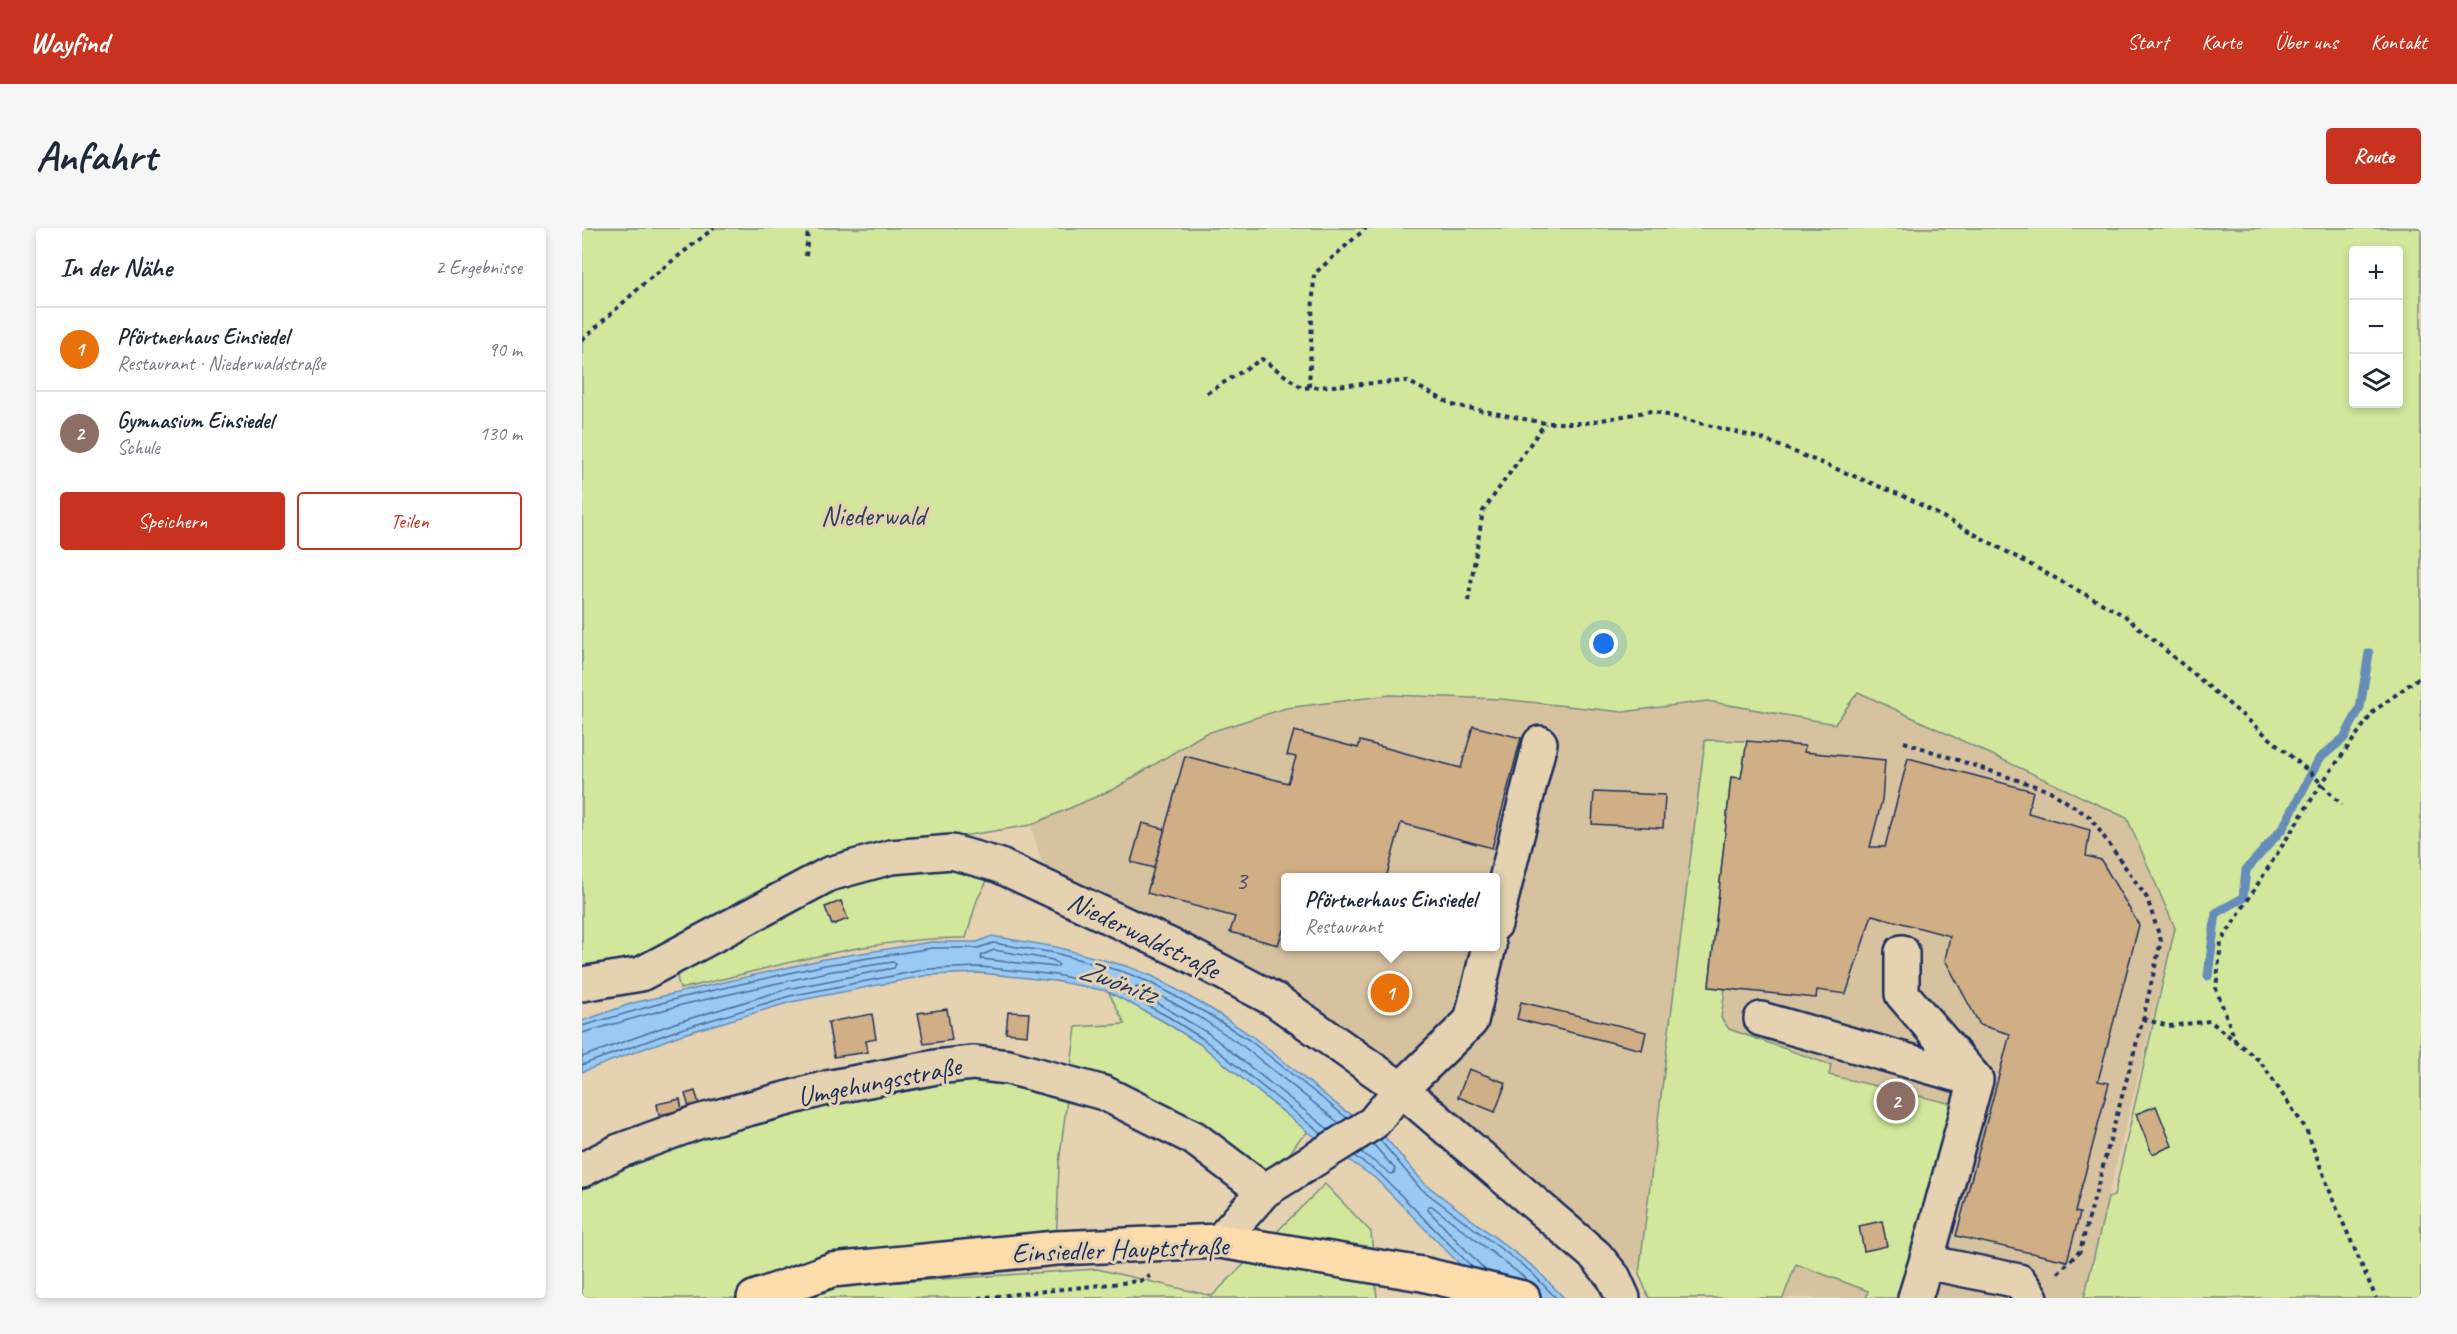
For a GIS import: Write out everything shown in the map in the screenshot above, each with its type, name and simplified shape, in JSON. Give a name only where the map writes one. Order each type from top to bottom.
[{"type":"main road","name":"Einsiedler Hauptstraße","points":[[754,1298],[832,1270],[1056,1248],[1220,1241],[1422,1274],[1523,1298]]},
{"type":"street","points":[[1500,904],[1540,743]]},
{"type":"street","name":"Niederwaldstraße","points":[[582,984],[641,974],[829,874],[891,857],[952,852],[1009,870],[1182,951],[1275,1000],[1401,1089],[1596,1256],[1614,1278],[1623,1298]]},
{"type":"street","points":[[1220,1241],[1264,1191],[1373,1123],[1401,1089],[1471,1021],[1488,951]]},
{"type":"street","points":[[1902,952],[1902,994],[1976,1080]]},
{"type":"street","points":[[1761,1019],[1976,1080]]},
{"type":"street","name":"Umgehungsstraße","points":[[582,1170],[619,1151],[708,1119],[828,1088],[936,1066],[973,1063],[1008,1067],[1104,1093],[1194,1138],[1264,1191]]},
{"type":"street","points":[[1915,1298],[1976,1080]]},
{"type":"street","points":[[1926,1262],[2019,1281],[2031,1298]]},
{"type":"path","points":[[582,340],[648,280],[714,228]]},
{"type":"path","points":[[806,256],[808,228]]},
{"type":"path","points":[[1309,387],[1314,274],[1366,228]]},
{"type":"path","points":[[1207,393],[1262,359],[1302,388],[1407,381],[1454,405],[1545,423],[1585,423],[1651,411],[1760,438],[1908,498],[2125,616],[2322,783],[2342,805]]},
{"type":"path","points":[[1468,601],[1483,511],[1545,423]]},
{"type":"path","points":[[2236,1042],[2216,989],[2221,942],[2322,783],[2374,711],[2421,676]]},
{"type":"path","points":[[1904,742],[2050,790],[2090,818],[2147,898],[2161,941],[2144,1018],[2080,1251],[2056,1275]]},
{"type":"path","points":[[2144,1018],[2169,1026],[2210,1021],[2260,1061],[2306,1129],[2334,1203],[2376,1298]]},
{"type":"shaded area","points":[[1858,692],[2127,818],[2175,928],[2083,1298],[1649,1298],[1639,1274],[1400,1067],[1268,979],[1042,864],[1031,825],[1116,788],[1204,734],[1286,708],[1390,695],[1501,699],[1623,712],[1707,701],[1835,724]]},
{"type":"green space","name":"Niederwald","points":[[582,228],[2421,228],[2421,1298],[2084,1298],[2108,1198],[2114,1196],[2175,928],[2127,818],[1858,692],[1835,724],[1707,701],[1623,712],[1501,699],[1390,695],[1286,708],[1204,734],[1116,788],[1031,825],[919,843],[639,963],[589,975],[582,967]]},
{"type":"green space","points":[[1705,740],[1747,741],[1741,778],[1731,777],[1709,986],[1725,989],[1721,1018],[1729,1029],[1831,1065],[1829,1075],[1953,1104],[1898,1298],[1866,1298],[1868,1291],[1796,1264],[1783,1298],[1649,1298],[1639,1274]]},
{"type":"green space","points":[[932,861],[990,875],[977,900],[966,938],[930,939],[857,948],[680,989],[674,965],[843,880]]},
{"type":"green space","points":[[1108,991],[1200,1044],[1308,1132],[1299,1140],[1264,1191],[1069,1083],[1059,1164],[1056,1248],[754,1298],[582,1298],[582,1170],[936,1067],[1069,1082],[1076,1027],[1125,1024]]},
{"type":"green space","points":[[1325,1184],[1371,1232],[1377,1298],[803,1298],[836,1286],[1097,1269],[1212,1296]]},
{"type":"water","name":"Zwönitz","points":[[992,936],[1056,947],[1126,966],[1152,976],[1211,1009],[1252,1036],[1345,1111],[1373,1123],[1424,1183],[1535,1268],[1564,1298],[1493,1298],[1375,1178],[1308,1132],[1200,1044],[1107,991],[1055,981],[980,973],[929,975],[791,1002],[680,1035],[582,1072],[582,1021],[633,1003],[824,959],[931,942],[977,942]]},
{"type":"building","points":[[1473,726],[1521,738],[1492,848],[1401,823],[1387,873],[1281,873],[1281,936],[1278,945],[1230,932],[1235,917],[1147,893],[1185,756],[1288,783],[1296,757],[1287,755],[1294,731],[1358,748],[1360,741],[1461,768]]},
{"type":"building","points":[[1747,741],[1805,746],[1804,752],[1885,760],[1882,800],[1870,847],[1885,847],[1908,758],[2033,791],[2028,813],[2090,830],[2086,856],[2101,860],[2139,925],[2098,1081],[2109,1083],[2075,1212],[2080,1213],[2067,1261],[1956,1236],[2010,1034],[1980,1025],[1945,960],[1950,936],[1872,915],[1846,994],[1817,990],[1816,998],[1709,987],[1731,777],[1741,778]]},
{"type":"building","points":[[1594,792],[1665,795],[1663,828],[1592,824]]},
{"type":"building","points":[[1142,823],[1165,829],[1154,868],[1131,862]]},
{"type":"building","points":[[841,901],[848,919],[832,925],[825,907]]},
{"type":"building","points":[[1378,978],[1406,985],[1400,1008],[1373,1001]]},
{"type":"building","points":[[1521,1002],[1646,1032],[1642,1050],[1517,1019]]},
{"type":"building","points":[[947,1009],[952,1040],[924,1044],[918,1013]]},
{"type":"building","points":[[1008,1012],[1029,1013],[1027,1035],[1006,1033]]},
{"type":"building","points":[[872,1014],[876,1039],[866,1041],[868,1052],[834,1057],[828,1022]]},
{"type":"building","points":[[1469,1069],[1506,1083],[1495,1112],[1458,1097]]},
{"type":"building","points":[[695,1091],[699,1104],[689,1107],[685,1094]]},
{"type":"building","points":[[680,1099],[682,1110],[659,1115],[657,1104]]},
{"type":"building","points":[[2156,1106],[2172,1146],[2152,1154],[2136,1114]]},
{"type":"building","points":[[1882,1221],[1887,1246],[1864,1251],[1859,1226]]},
{"type":"waterway","points":[[2208,976],[2216,913],[2243,898],[2246,870],[2283,828],[2319,759],[2344,738],[2360,708],[2369,653]]},
{"type":"place","name":"Pförtnerhaus Einsiedel","points":[[1390,993]]},
{"type":"place","name":"Gymnasium Einsiedel","points":[[1896,1101]]}]
